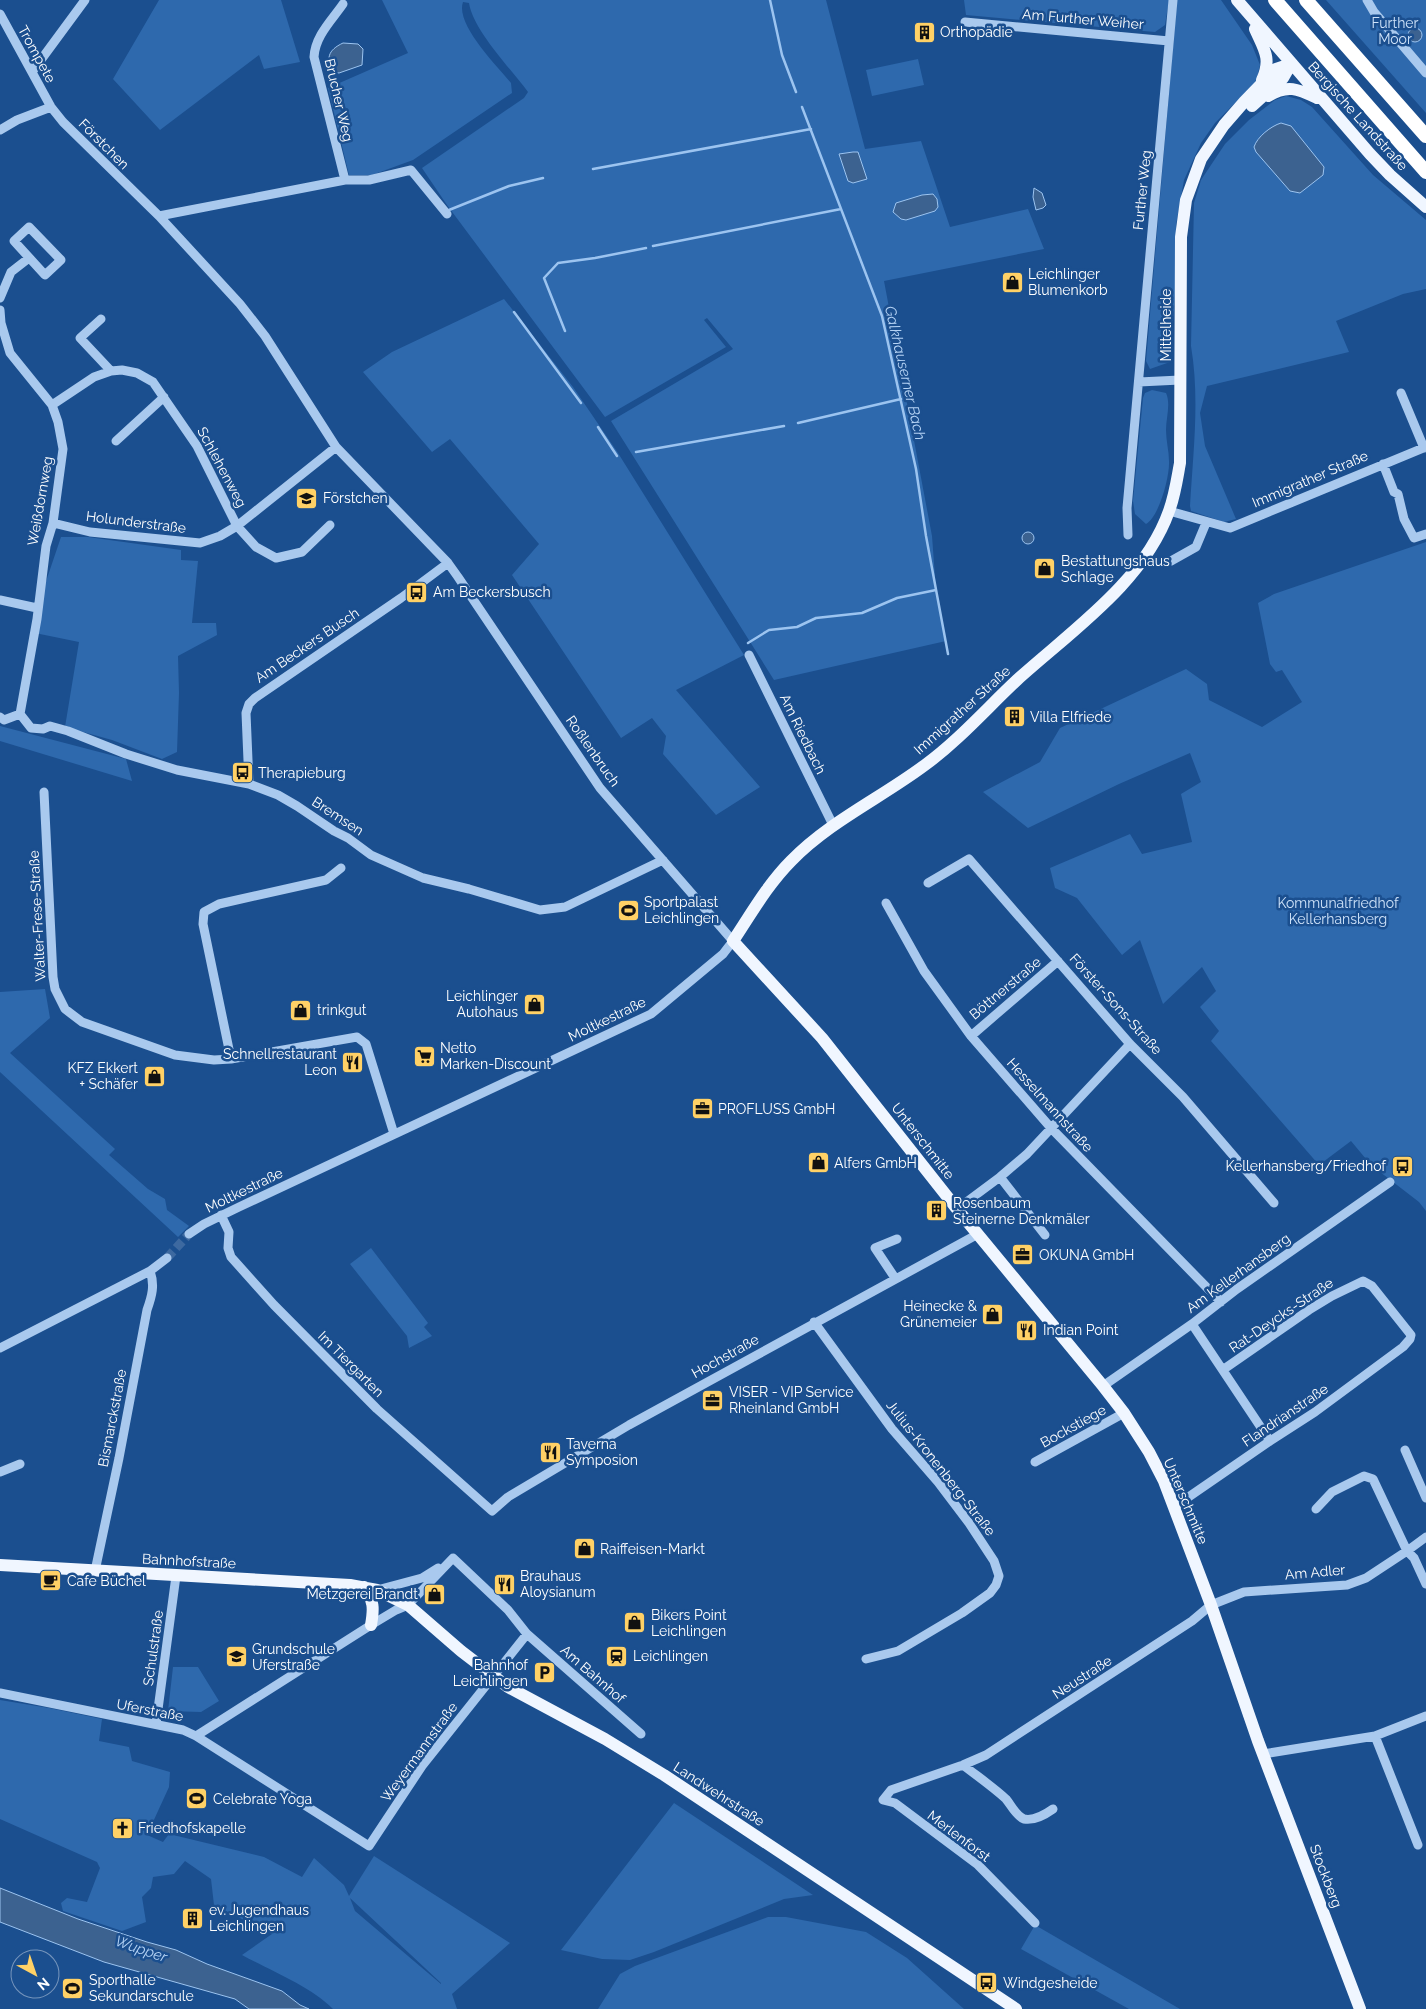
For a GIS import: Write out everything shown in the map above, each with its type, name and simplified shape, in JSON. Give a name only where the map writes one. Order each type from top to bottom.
[{"type":"highway","points":[[1275,0],[1426,172]]},
{"type":"highway","points":[[1306,0],[1426,136]]},
{"type":"main road","name":"Bergische Landstraße","points":[[1240,4],[1322,100],[1390,175],[1426,207]]},
{"type":"main road","points":[[1240,4],[1267,56],[1266,71],[1260,86]]},
{"type":"main road","name":"Mittelheide","points":[[1169,511],[1176,488],[1180,463],[1182,220],[1193,179],[1201,159],[1224,125],[1276,69],[1291,64]]},
{"type":"main road","name":"Mittelheide","points":[[1212,143],[1283,78],[1291,64]]},
{"type":"main road","points":[[1247,109],[1276,91],[1285,89],[1295,88],[1322,100]]},
{"type":"main road","name":"Immigrather Straße","points":[[733,941],[767,890],[790,862],[833,825],[937,756],[1017,680],[1112,596],[1130,577],[1144,558],[1158,536],[1169,511]]},
{"type":"main road","name":"Unterschmitte","points":[[733,941],[822,1038],[957,1209],[1103,1386]]},
{"type":"main road","points":[[1103,1386],[1124,1413]]},
{"type":"main road","name":"Unterschmitte","points":[[1124,1413],[1149,1452],[1174,1507],[1211,1605]]},
{"type":"main road","name":"Bahnhofstraße","points":[[0,1565],[350,1585],[370,1589],[408,1605]]},
{"type":"main road","points":[[370,1589],[373,1614],[371,1625]]},
{"type":"main road","name":"Landwehrstraße","points":[[408,1605],[461,1651],[508,1687],[664,1775],[1016,2009]]},
{"type":"main road","name":"Stockberg","points":[[1211,1605],[1263,1754],[1360,2009]]},
{"type":"street","points":[[32,72],[85,0]]},
{"type":"street","name":"Further Weg","points":[[1128,535],[1127,508],[1148,257],[1173,0]]},
{"type":"street","points":[[1367,0],[1374,12],[1426,73]]},
{"type":"street","name":"Brucher Weg","points":[[343,4],[319,37],[314,48],[314,57],[345,180]]},
{"type":"street","name":"Trompete","points":[[0,14],[51,107]]},
{"type":"street","name":"Am Further Weiher","points":[[965,22],[1169,40]]},
{"type":"street","points":[[0,130],[51,107]]},
{"type":"street","name":"Förstchen","points":[[51,107],[79,140],[159,216],[240,304],[265,336],[336,447],[448,564]]},
{"type":"street","points":[[159,216],[345,180],[369,180],[411,170],[447,214]]},
{"type":"street","points":[[29,227],[61,260],[46,275],[29,258],[14,241],[29,227]]},
{"type":"street","points":[[0,298],[11,272],[29,258]]},
{"type":"street","name":"Weißdornweg","points":[[0,310],[1,323],[10,353],[52,405],[58,422],[63,449],[53,523],[46,546],[37,619],[20,714]]},
{"type":"street","points":[[101,320],[80,338],[111,372]]},
{"type":"street","name":"Schlehenweg","points":[[52,405],[94,377],[122,370],[137,373],[153,382],[164,397],[197,446],[237,526],[256,548],[276,558],[302,552],[330,525]]},
{"type":"street","points":[[1139,382],[1180,380]]},
{"type":"street","name":"Immigrather Straße","points":[[1169,511],[1206,523],[1230,528],[1425,447],[1401,393]]},
{"type":"street","points":[[116,441],[164,397]]},
{"type":"street","name":"Holunderstraße","points":[[53,523],[90,532],[200,543],[220,536],[237,526],[336,447]]},
{"type":"street","points":[[1383,464],[1394,492],[1398,494],[1408,530],[1414,538],[1426,534]]},
{"type":"street","points":[[1171,561],[1196,547],[1206,523]]},
{"type":"street","name":"Am Beckers Busch","points":[[249,784],[246,713],[249,704],[448,564]]},
{"type":"street","name":"Roßlenbruch","points":[[448,564],[587,770],[609,799],[733,941]]},
{"type":"street","points":[[0,600],[37,608]]},
{"type":"street","name":"Am Riedbach","points":[[748,655],[833,825]]},
{"type":"street","points":[[0,717],[4,720],[20,714]]},
{"type":"street","name":"Bremsen","points":[[20,714],[31,728],[43,729],[50,726],[68,731],[126,754],[177,770],[249,784],[285,799],[334,832],[348,838],[371,855],[398,867],[424,878],[540,910],[557,909],[583,900],[663,860]]},
{"type":"street","name":"Walter-Frese-Straße","points":[[44,792],[53,977],[55,988],[65,1009],[82,1022],[168,1054],[214,1060],[231,1060],[354,1036],[366,1044],[394,1134]]},
{"type":"street","name":"Förster-Sons-Straße","points":[[928,883],[969,859],[1130,1044],[1183,1097],[1274,1203]]},
{"type":"street","points":[[231,1060],[203,924],[204,912],[219,904],[326,880],[341,868]]},
{"type":"street","name":"Hesselmannstraße","points":[[886,903],[924,970],[971,1036],[1050,1128],[1221,1302]]},
{"type":"street","name":"Moltkestraße","points":[[189,1234],[221,1215],[651,1014],[722,954],[733,941]]},
{"type":"street","name":"Böttnerstraße","points":[[971,1036],[1058,961]]},
{"type":"street","points":[[957,1209],[1027,1154],[1130,1044]]},
{"type":"street","points":[[1000,1177],[1045,1236]]},
{"type":"street","name":"Am Kellerhansberg","points":[[1103,1386],[1192,1324],[1236,1289],[1390,1182]]},
{"type":"street","name":"Im Tiergarten","points":[[221,1215],[229,1232],[228,1248],[231,1257],[274,1305],[377,1409],[492,1511]]},
{"type":"street","name":"Hochstraße","points":[[492,1511],[508,1497],[572,1457],[814,1322],[978,1234]]},
{"type":"street","points":[[895,1278],[875,1248],[897,1239]]},
{"type":"street","points":[[0,1348],[150,1271],[167,1258]]},
{"type":"street","name":"Bismarckstraße","points":[[95,1571],[147,1310],[152,1294],[154,1281],[150,1271]]},
{"type":"street","name":"Rat-Deycks-Straße","points":[[1224,1369],[1317,1305],[1350,1286],[1363,1282],[1372,1286],[1409,1331],[1411,1335],[1407,1342]]},
{"type":"street","name":"Julius-Kronenberg-Straße","points":[[814,1322],[892,1429],[938,1482],[969,1523],[994,1561],[999,1576],[996,1585],[990,1593],[962,1613],[898,1651],[866,1659]]},
{"type":"street","points":[[1192,1324],[1224,1369],[1270,1441]]},
{"type":"street","name":"Flandrianstraße","points":[[1174,1507],[1345,1391],[1407,1342]]},
{"type":"street","name":"Bockstiege","points":[[1035,1462],[1124,1413]]},
{"type":"street","points":[[1405,1450],[1426,1498]]},
{"type":"street","points":[[0,1472],[20,1464]]},
{"type":"street","points":[[1316,1509],[1332,1492],[1364,1476],[1373,1479],[1407,1551],[1414,1558],[1426,1584]]},
{"type":"street","name":"Am Adler","points":[[1211,1605],[1244,1592],[1357,1582],[1426,1537]]},
{"type":"street","points":[[408,1605],[453,1558]]},
{"type":"street","name":"Bahnhofstraße","points":[[370,1589],[422,1578],[453,1558]]},
{"type":"street","name":"Am Bahnhof","points":[[453,1558],[508,1610],[527,1634],[641,1734]]},
{"type":"street","name":"Schulstraße","points":[[156,1724],[176,1576]]},
{"type":"street","name":"Uferstraße","points":[[0,1693],[156,1724],[183,1730],[196,1736],[371,1625],[408,1605]]},
{"type":"street","name":"Neustraße","points":[[883,1800],[891,1790],[986,1755],[1192,1621],[1211,1605]]},
{"type":"street","points":[[494,1676],[527,1634]]},
{"type":"street","name":"Weyermannstraße","points":[[196,1736],[369,1846],[422,1766],[494,1676]]},
{"type":"street","points":[[1263,1754],[1375,1736],[1426,1716]]},
{"type":"street","points":[[1375,1736],[1418,1845]]},
{"type":"street","points":[[963,1765],[1006,1800],[1018,1815],[1024,1818],[1040,1816],[1053,1809]]},
{"type":"street","name":"Merlenforst","points":[[883,1800],[894,1804],[978,1865],[1035,1922]]},
{"type":"green space","points":[[159,0],[281,0],[300,62],[264,69],[259,55],[160,130],[113,79]]},
{"type":"green space","points":[[382,0],[826,0],[865,149],[921,141],[950,227],[1028,209],[1044,249],[884,281],[932,536],[936,590],[946,641],[774,680],[611,421],[733,349],[707,318],[704,320],[726,347],[605,417],[447,205],[422,168],[524,98],[528,92],[485,37],[472,14],[469,3],[463,2],[462,11],[465,22],[488,56],[511,83],[512,93],[413,160],[372,175],[349,175],[328,88],[408,53]]},
{"type":"green space","points":[[964,0],[1169,0],[1165,25],[1155,32],[966,15]]},
{"type":"green space","points":[[1177,0],[1221,0],[1252,45],[1260,65],[1256,82],[1215,123],[1201,143],[1184,180],[1176,225],[1175,293],[1170,362],[1150,369],[1146,361]]},
{"type":"green space","name":"Further Moor","points":[[1326,0],[1426,0],[1426,113]]},
{"type":"green space","points":[[918,59],[924,85],[872,96],[866,70]]},
{"type":"green space","points":[[1286,96],[1301,100],[1312,107],[1373,175],[1426,220],[1426,289],[1403,294],[1336,321],[1349,352],[1207,386],[1200,413],[1205,446],[1236,519],[1224,522],[1191,511],[1190,506],[1195,406],[1194,366],[1191,346],[1194,203],[1201,180],[1225,144],[1249,120],[1275,100]]},
{"type":"green space","points":[[504,299],[573,387],[618,453],[744,655],[676,690],[760,787],[716,815],[663,754],[666,736],[652,718],[621,738],[512,575],[539,544],[450,439],[432,452],[363,372],[392,352]]},
{"type":"green space","points":[[1152,390],[1166,393],[1167,397],[1166,438],[1169,468],[1166,486],[1159,505],[1151,520],[1146,524],[1135,514],[1133,501],[1143,398],[1145,393]]},
{"type":"green space","points":[[61,537],[88,537],[181,550],[181,560],[198,561],[192,623],[216,623],[217,635],[178,656],[177,752],[162,759],[112,740],[65,727],[79,642],[35,633],[37,608]]},
{"type":"green space","name":"Kommunalfriedhof Kellerhansberg","points":[[1426,542],[1426,1211],[1419,1202],[1371,1165],[1351,1141],[1319,1165],[1211,1041],[1219,1031],[1200,1007],[1216,991],[1202,967],[1163,1004],[1140,940],[1122,955],[1077,898],[1055,888],[1050,868],[1130,834],[1142,854],[1192,842],[1181,794],[1201,782],[1190,753],[1119,784],[1028,828],[983,792],[1040,762],[1060,728],[1186,669],[1207,684],[1209,700],[1262,727],[1302,702],[1282,670],[1276,672],[1270,664],[1258,603],[1274,594]]},
{"type":"green space","points":[[0,726],[126,759],[132,781],[0,741]]},
{"type":"green space","points":[[45,989],[50,1018],[10,1053],[115,1149],[109,1155],[148,1189],[165,1199],[167,1210],[189,1226],[178,1237],[0,1072],[0,992]]},
{"type":"green space","points":[[371,1248],[428,1323],[424,1327],[432,1336],[409,1348],[407,1336],[350,1264]]},
{"type":"green space","points":[[173,1667],[198,1667],[219,1701],[201,1712],[168,1711]]},
{"type":"green space","points":[[0,1700],[102,1719],[99,1741],[129,1747],[132,1761],[170,1772],[169,1787],[147,1835],[163,1842],[169,1834],[264,1857],[302,1877],[314,1858],[344,1885],[349,1896],[374,1856],[510,1943],[452,1994],[457,2009],[333,2009],[302,1986],[242,1955],[272,1934],[214,1905],[211,1879],[185,1861],[174,1874],[153,1877],[151,1888],[142,1897],[146,1922],[122,1931],[63,1911],[61,1903],[67,1898],[87,1902],[100,1868],[97,1862],[0,1819]],"holes":[[[350,1898],[441,1983],[355,1911]]]},
{"type":"green space","points":[[674,1803],[813,1895],[784,1899],[630,1960],[602,1959],[561,1950]]},
{"type":"green space","points":[[768,1917],[786,1917],[866,1932],[907,1958],[964,2009],[598,2009],[620,1974],[635,1966]]},
{"type":"green space","points":[[1035,1925],[1180,2009],[1129,2009],[1021,1949]]},
{"type":"water","points":[[1412,28],[1418,28],[1422,35],[1418,42],[1412,42],[1408,38],[1408,32]]},
{"type":"water","points":[[343,43],[358,44],[363,49],[362,65],[339,73],[334,72],[329,59],[330,55],[334,49]]},
{"type":"water","points":[[1281,123],[1291,126],[1324,167],[1323,175],[1300,193],[1290,191],[1256,152],[1254,147],[1258,139],[1265,132]]},
{"type":"water","points":[[858,152],[867,179],[853,183],[848,181],[839,154]]},
{"type":"water","points":[[1034,188],[1042,193],[1046,205],[1036,210],[1033,197]]},
{"type":"water","points":[[933,194],[937,199],[938,207],[935,211],[906,220],[901,219],[893,212],[896,203],[922,195]]},
{"type":"water","points":[[1026,532],[1030,532],[1034,538],[1030,544],[1026,544],[1022,540],[1022,536]]},
{"type":"water","name":"Wupper","points":[[0,1888],[78,1919],[176,1950],[207,1964],[282,1991],[300,2005],[309,2009],[249,2009],[235,1999],[104,1962],[0,1922]]},
{"type":"waterway","name":"Galkhauserner Bach","points":[[770,0],[782,55],[796,92]]},
{"type":"waterway","name":"Galkhauserner Bach","points":[[802,107],[882,316],[916,469],[926,536],[948,654]]},
{"type":"waterway","points":[[593,169],[811,129]]},
{"type":"waterway","points":[[449,210],[509,186],[543,178]]},
{"type":"waterway","points":[[653,246],[841,209]]},
{"type":"waterway","points":[[565,331],[544,278],[558,263],[646,248]]},
{"type":"waterway","points":[[514,312],[581,403]]},
{"type":"waterway","points":[[798,423],[901,399]]},
{"type":"waterway","points":[[636,452],[784,426]]},
{"type":"waterway","points":[[598,427],[617,456]]},
{"type":"waterway","points":[[748,643],[769,630],[797,627],[816,618],[862,613],[897,598],[936,590]]},
{"type":"tunnel","points":[[167,1258],[189,1234]]},
{"type":"place","name":"Orthopädie","points":[[924,32]]},
{"type":"place","name":"Leichlinger Blumenkorb","points":[[1012,282]]},
{"type":"place","name":"Förstchen","points":[[307,498]]},
{"type":"place","name":"Bestattungshaus Schlage","points":[[1045,569]]},
{"type":"place","name":"Am Beckersbusch","points":[[417,592]]},
{"type":"place","name":"Villa Elfriede","points":[[1014,717]]},
{"type":"place","name":"Therapieburg","points":[[242,773]]},
{"type":"place","name":"Sportpalast Leichlingen","points":[[628,910]]},
{"type":"place","name":"Leichlinger Autohaus","points":[[534,1004]]},
{"type":"place","name":"trinkgut","points":[[301,1010]]},
{"type":"place","name":"Netto Marken-Discount","points":[[424,1056]]},
{"type":"place","name":"Schnellrestaurant Leon","points":[[353,1062]]},
{"type":"place","name":"KFZ Ekkert + Schäfer","points":[[154,1076]]},
{"type":"place","name":"PROFLUSS GmbH","points":[[702,1109]]},
{"type":"place","name":"Alfers GmbH","points":[[818,1163]]},
{"type":"place","name":"Kellerhansberg/Friedhof","points":[[1402,1166]]},
{"type":"place","name":"Rosenbaum Steinerne Denkmäler","points":[[937,1211]]},
{"type":"place","name":"OKUNA GmbH","points":[[1023,1255]]},
{"type":"place","name":"Heinecke & Grünemeier","points":[[993,1314]]},
{"type":"place","name":"Indian Point","points":[[1027,1330]]},
{"type":"place","name":"VISER - VIP Service Rheinland GmbH","points":[[713,1400]]},
{"type":"place","name":"Taverna Symposion","points":[[550,1452]]},
{"type":"place","name":"Raiffeisen-Markt","points":[[584,1549]]},
{"type":"place","name":"Cafe Büchel","points":[[51,1581]]},
{"type":"place","name":"Brauhaus Aloysianum","points":[[504,1584]]},
{"type":"place","name":"Metzgerei Brandt","points":[[434,1594]]},
{"type":"place","name":"Bikers Point Leichlingen","points":[[635,1623]]},
{"type":"place","name":"Leichlingen","points":[[617,1656]]},
{"type":"place","name":"Grundschule Uferstraße","points":[[236,1657]]},
{"type":"place","name":"Bahnhof Leichlingen","points":[[544,1673]]},
{"type":"place","name":"Celebrate Yoga","points":[[197,1799]]},
{"type":"place","name":"Friedhofskapelle","points":[[122,1828]]},
{"type":"place","name":"ev. Jugendhaus Leichlingen","points":[[193,1918]]},
{"type":"place","name":"Windgesheide","points":[[987,1983]]},
{"type":"place","name":"Sporthalle Sekundarschule","points":[[73,1988]]}]
